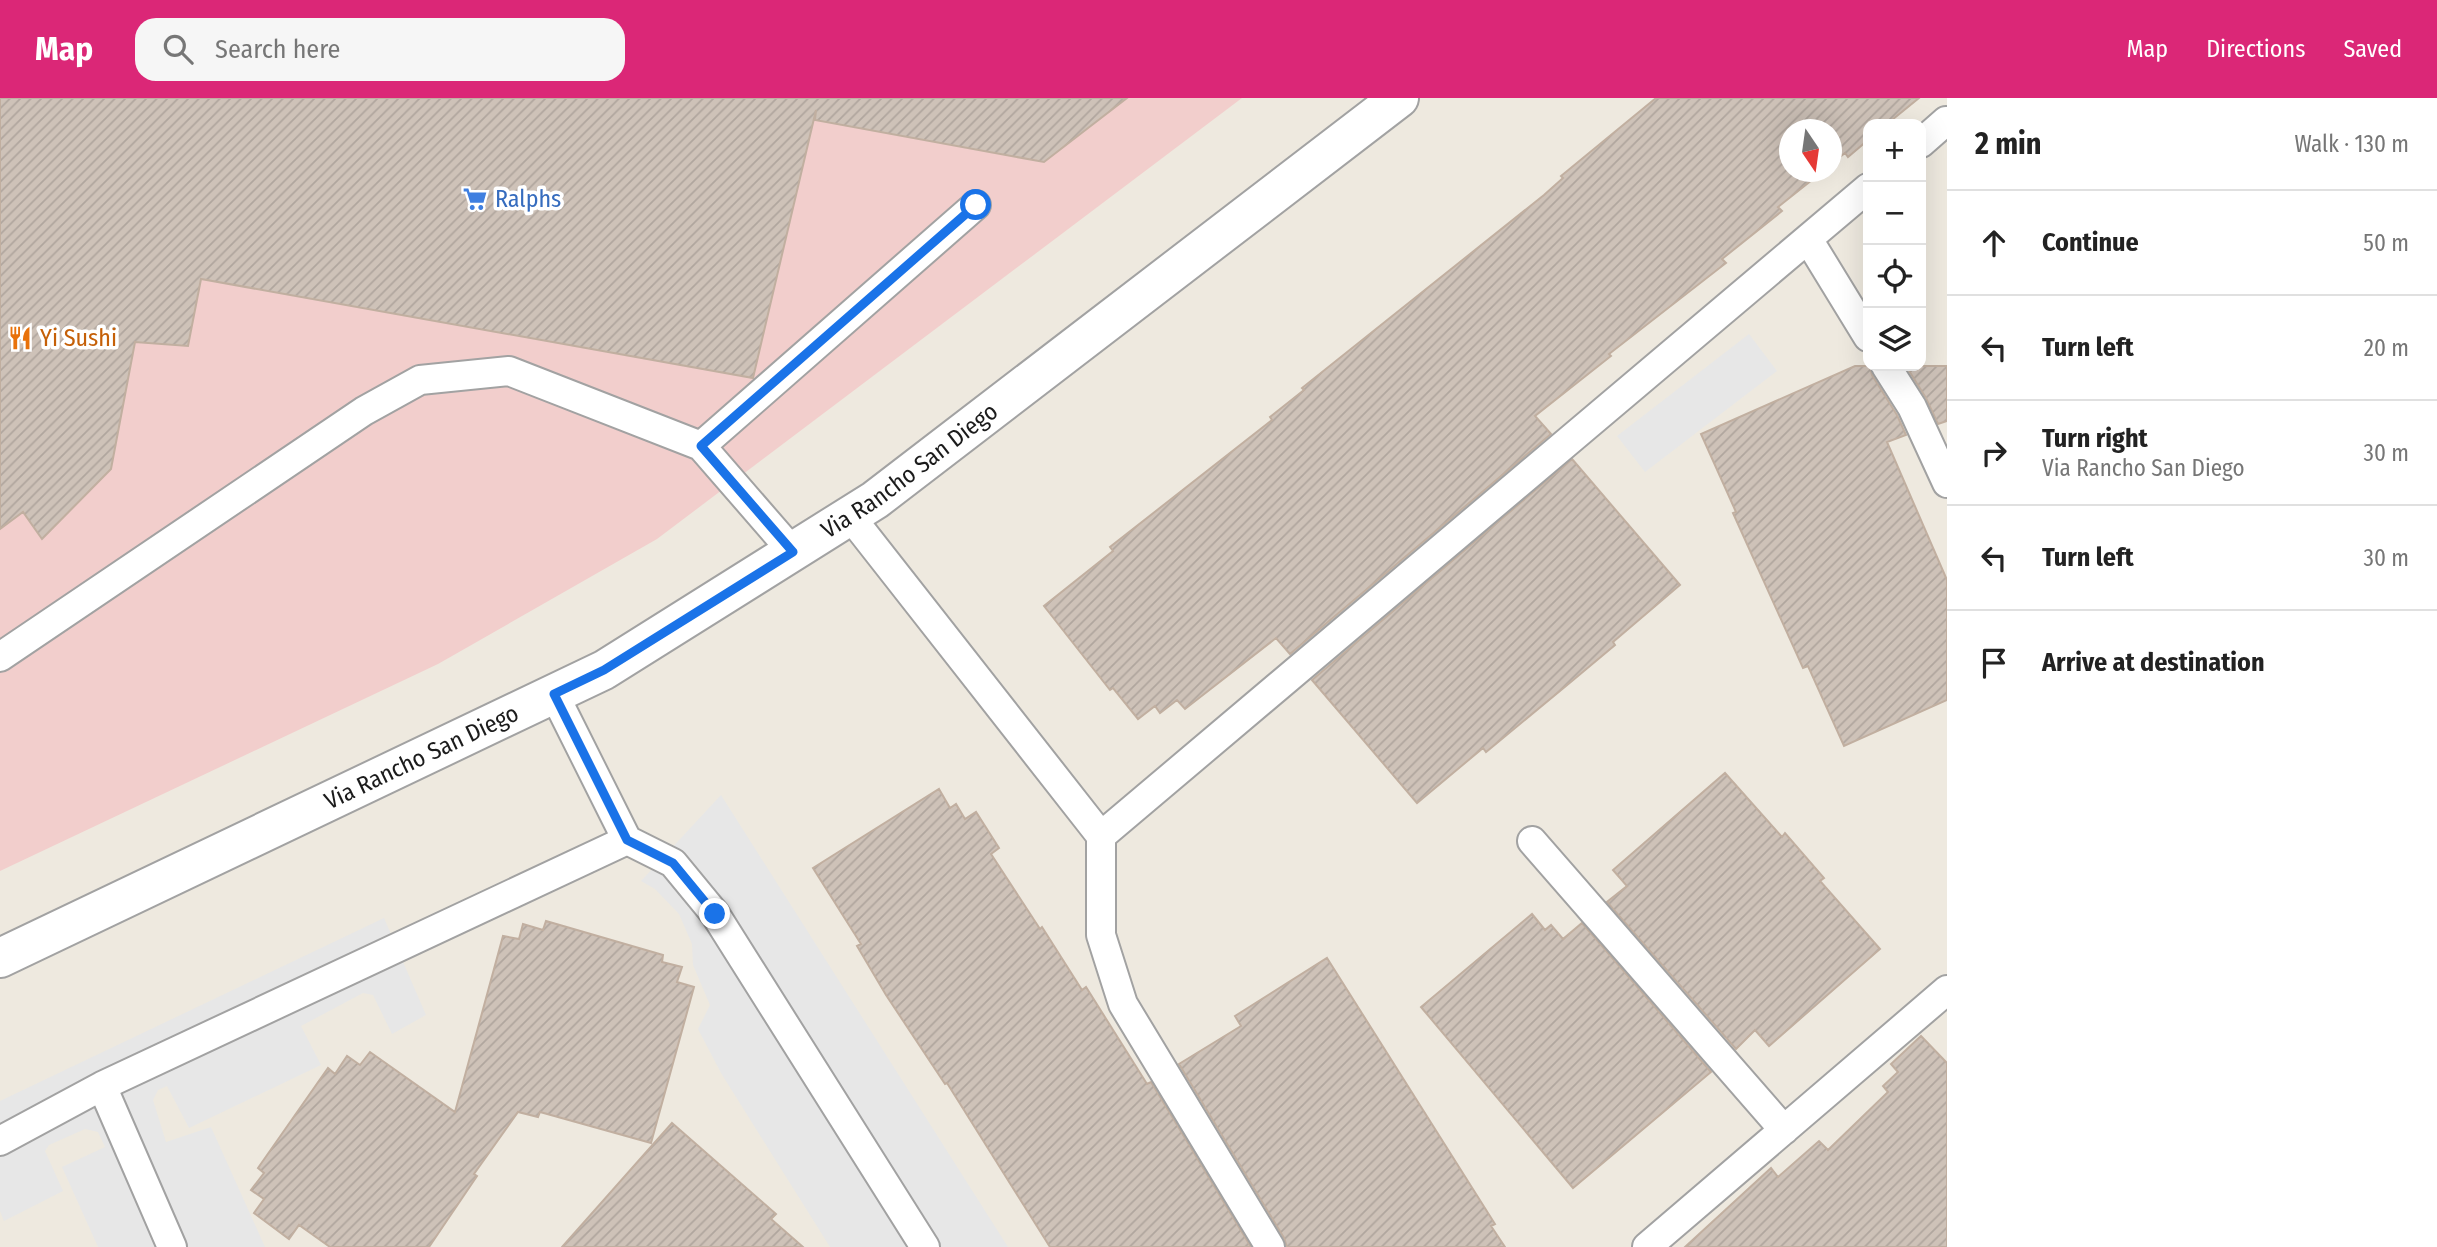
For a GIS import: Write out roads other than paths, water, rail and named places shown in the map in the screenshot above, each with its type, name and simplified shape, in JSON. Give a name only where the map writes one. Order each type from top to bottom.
[{"type":"street","name":"Via Rancho San Diego","points":[[0,958],[604,670],[875,500],[1399,98]]},
{"type":"lane","points":[[1926,139],[1946,121]]},
{"type":"lane","points":[[1101,836],[1863,192]]},
{"type":"lane","points":[[701,446],[976,205]]},
{"type":"lane","points":[[1808,239],[1863,329]]},
{"type":"lane","points":[[0,657],[364,411],[420,380],[509,371],[701,446],[793,552]]},
{"type":"lane","points":[[1889,371],[1912,407],[1947,483]]},
{"type":"lane","points":[[850,516],[1101,836],[1101,934],[1124,1004],[1270,1247]]},
{"type":"lane","points":[[554,694],[627,840],[673,863],[715,914],[926,1247]]},
{"type":"lane","points":[[0,1141],[102,1086],[627,840]]},
{"type":"lane","points":[[1532,841],[1784,1130]]},
{"type":"lane","points":[[1647,1247],[1947,990]]},
{"type":"lane","points":[[102,1086],[172,1247]]},
{"type":"place","name":"Ralphs","points":[[475,199]]},
{"type":"place","name":"Yi Sushi","points":[[20,338]]}]
